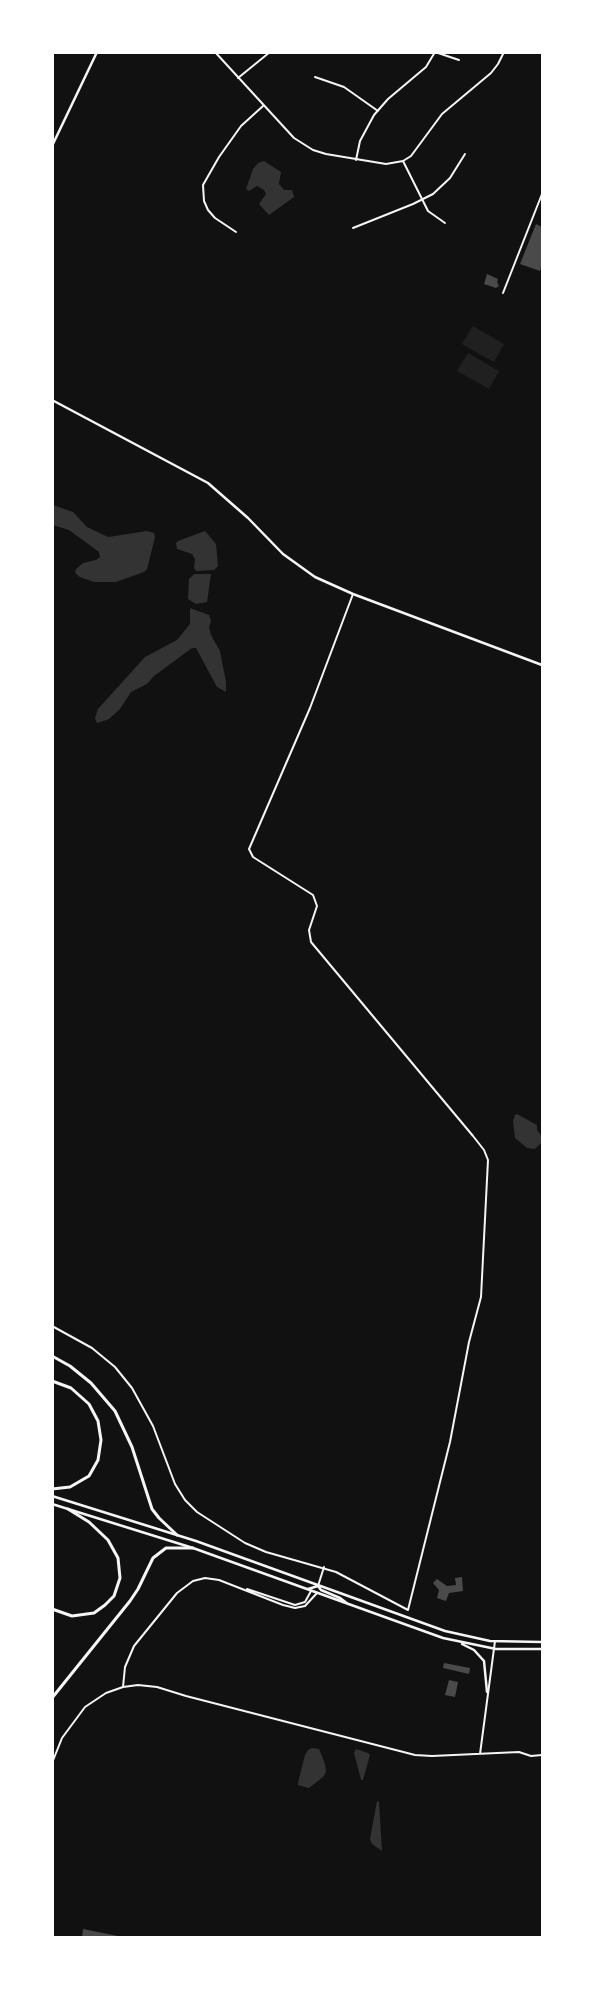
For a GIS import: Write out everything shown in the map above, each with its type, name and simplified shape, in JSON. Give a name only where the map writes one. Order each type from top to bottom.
[{"type":"highway","points":[[52,1356],[70,1366],[91,1383],[114,1411],[132,1447],[152,1508],[159,1518],[177,1535]]},
{"type":"highway","points":[[52,1381],[71,1388],[86,1400],[98,1421],[102,1440],[98,1460],[89,1476],[74,1486],[52,1489]]},
{"type":"highway","points":[[52,1609],[72,1616],[94,1612],[110,1601],[117,1590],[120,1578],[120,1565],[112,1545],[95,1527],[68,1509]]},
{"type":"highway","points":[[52,1698],[130,1601],[138,1589],[152,1558],[166,1548],[192,1548]]},
{"type":"main road","points":[[52,146],[97,52]]},
{"type":"main road","points":[[52,400],[208,482],[296,564],[315,576],[354,594],[542,665]]},
{"type":"main road","points":[[52,1496],[177,1535],[445,1631],[495,1641],[542,1642]]},
{"type":"main road","points":[[52,1504],[192,1548],[456,1642],[474,1650],[482,1658],[486,1668],[487,1692]]},
{"type":"main road","points":[[306,1589],[318,1586]]},
{"type":"main road","points":[[318,1586],[321,1590],[344,1600],[349,1605]]},
{"type":"main road","points":[[456,1642],[494,1648],[542,1649]]},
{"type":"street","points":[[215,52],[294,138],[313,150],[326,154],[386,164],[403,161],[414,152],[433,124],[442,114],[491,73],[503,53]]},
{"type":"street","points":[[238,78],[270,52]]},
{"type":"street","points":[[356,160],[360,141],[378,111],[388,99],[426,67],[435,52],[459,60]]},
{"type":"street","points":[[315,77],[344,87],[378,111]]},
{"type":"street","points":[[236,232],[215,218],[208,210],[204,201],[204,185],[210,171],[241,126],[263,106]]},
{"type":"street","points":[[353,228],[433,194],[443,186],[465,154]]},
{"type":"street","points":[[403,161],[422,200],[432,215],[445,223]]},
{"type":"street","points":[[503,293],[542,194]]},
{"type":"street","points":[[52,1326],[92,1348],[115,1367],[132,1388],[150,1420],[175,1484],[191,1507],[245,1543],[266,1552],[324,1567],[344,1575],[408,1610],[454,1426],[469,1342],[481,1297],[489,1164],[486,1154],[440,1095],[311,942],[309,930],[317,906],[313,895],[253,857],[249,852],[249,846],[310,708],[354,594]]},
{"type":"street","points":[[318,1586],[324,1567]]},
{"type":"street","points":[[123,1687],[125,1667],[134,1646],[183,1587],[193,1581],[205,1578],[219,1580],[295,1605],[305,1602],[311,1591]]},
{"type":"street","points":[[245,1589],[295,1608],[305,1606],[317,1593]]},
{"type":"street","points":[[480,1754],[495,1641]]},
{"type":"street","points":[[52,1764],[62,1738],[81,1712],[99,1696],[123,1687],[144,1685],[415,1755],[519,1752],[531,1756],[542,1755]]},
{"type":"shaded area","points":[[264,161],[281,172],[279,184],[284,190],[292,190],[294,197],[269,215],[259,204],[266,194],[264,190],[257,186],[249,191],[246,189],[253,169],[258,163]]},
{"type":"shaded area","points":[[473,326],[504,344],[494,362],[462,344]]},
{"type":"shaded area","points":[[468,353],[499,371],[489,389],[457,371]]},
{"type":"shaded area","points":[[53,505],[73,512],[87,527],[108,537],[147,531],[154,533],[155,537],[147,569],[144,572],[116,582],[94,582],[80,577],[75,573],[76,569],[83,563],[96,560],[100,557],[99,552],[69,530],[53,525]]},
{"type":"shaded area","points":[[205,531],[216,544],[218,566],[214,570],[196,571],[194,568],[195,559],[192,554],[177,549],[176,543]]},
{"type":"shaded area","points":[[194,574],[211,574],[207,602],[196,604],[188,599],[189,579]]},
{"type":"shaded area","points":[[190,608],[209,615],[211,635],[220,651],[226,692],[217,687],[196,648],[192,648],[154,676],[147,684],[131,692],[120,709],[109,719],[97,723],[95,718],[98,709],[145,657],[177,640],[190,624]]},
{"type":"shaded area","points":[[517,1114],[537,1125],[542,1142],[535,1149],[527,1148],[515,1138],[513,1121]]},
{"type":"shaded area","points":[[312,1748],[319,1749],[326,1772],[323,1777],[309,1788],[298,1785],[298,1783],[305,1755]]},
{"type":"shaded area","points":[[356,1749],[370,1755],[363,1780],[361,1780],[354,1753]]},
{"type":"shaded area","points":[[377,1801],[379,1802],[382,1851],[372,1844],[370,1839]]},
{"type":"building","points":[[536,224],[542,227],[542,265],[540,271],[520,264]]},
{"type":"building","points":[[487,274],[498,279],[499,286],[496,288],[484,284]]},
{"type":"building","points":[[462,1577],[463,1591],[449,1593],[446,1601],[437,1598],[439,1590],[433,1583],[437,1579],[447,1586],[456,1585],[455,1578]]},
{"type":"building","points":[[444,1663],[470,1668],[469,1674],[443,1668]]},
{"type":"building","points":[[449,1680],[458,1682],[455,1697],[445,1695]]},
{"type":"building","points":[[83,1929],[123,1937],[123,1938],[82,1938]]}]
